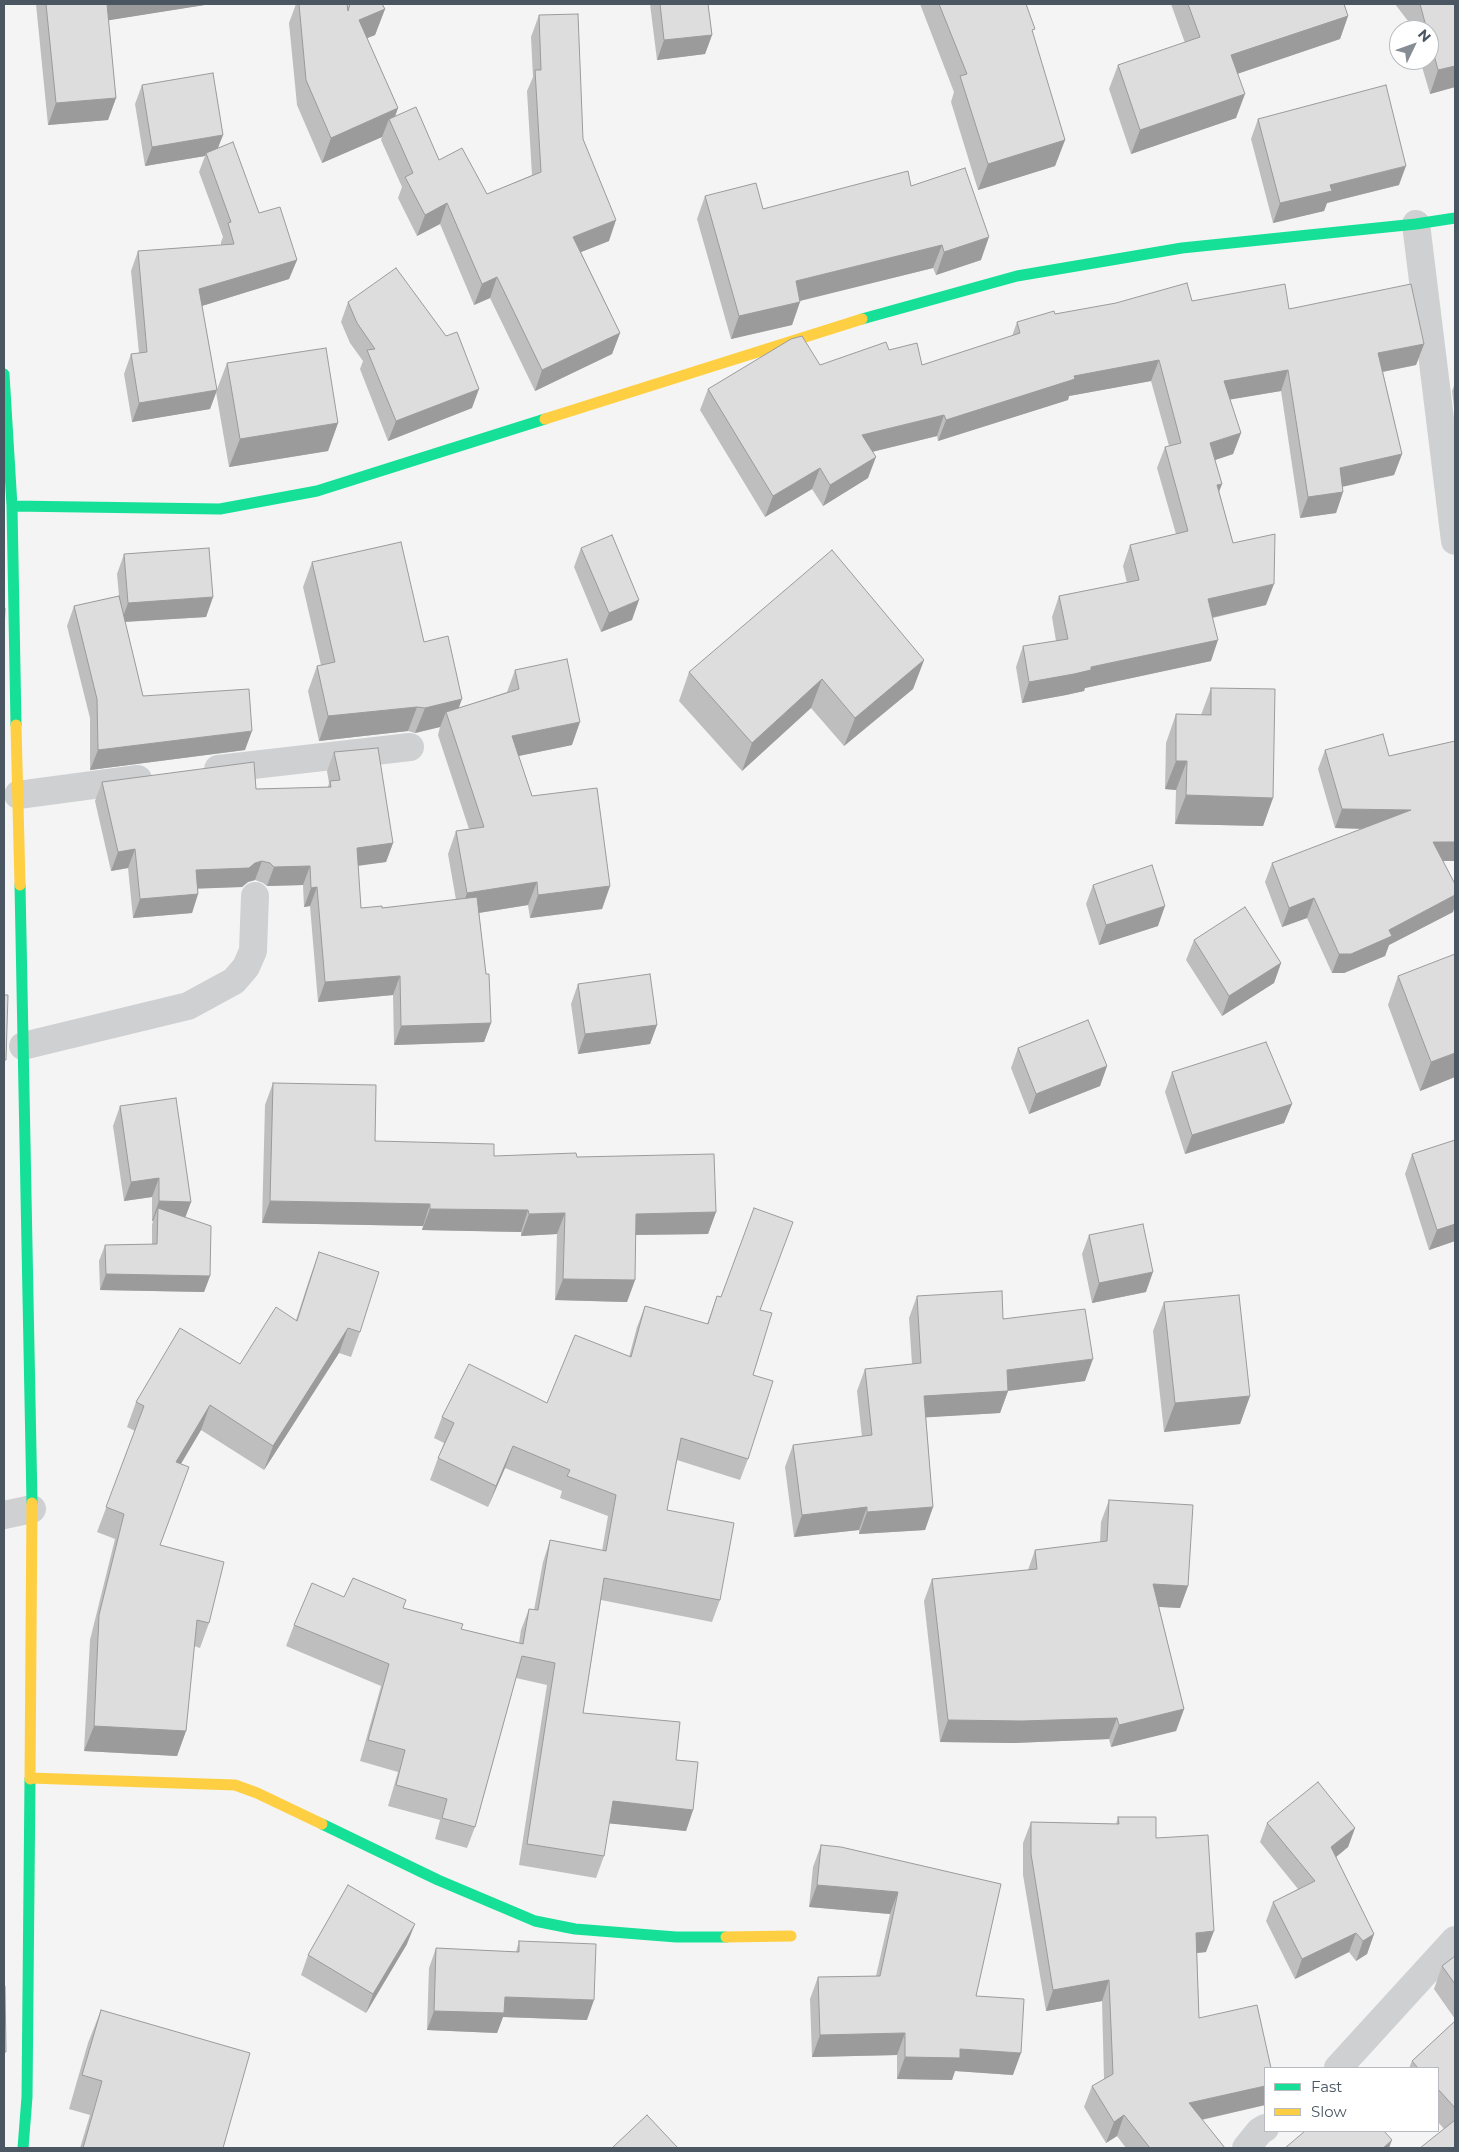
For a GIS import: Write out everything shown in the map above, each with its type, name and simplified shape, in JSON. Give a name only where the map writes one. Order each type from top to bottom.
[{"type":"street","points":[[12,506],[220,508],[317,491],[899,307],[1017,276],[1182,248],[1416,224],[1455,218]]},
{"type":"street","points":[[1416,224],[1455,541]]},
{"type":"street","points":[[4,374],[12,506],[18,795],[12,980],[23,1046],[32,1509],[27,2097],[23,2148]]},
{"type":"street","points":[[195,772],[410,747]]},
{"type":"street","points":[[18,795],[166,776]]},
{"type":"street","points":[[23,1046],[188,1006],[234,981],[246,967],[253,951],[255,896]]},
{"type":"street","points":[[4,1515],[32,1509]]},
{"type":"street","points":[[30,1778],[235,1785],[257,1793],[438,1880],[535,1921],[567,1928],[676,1936],[790,1936]]},
{"type":"street","points":[[1339,2067],[1455,1940]]},
{"type":"street","points":[[1246,2148],[1264,2129]]},
{"type":"building","points":[[46,4],[107,4],[116,98],[56,103]]},
{"type":"building","points":[[299,4],[347,4],[348,11],[350,4],[382,4],[385,9],[359,20],[398,108],[331,138],[306,80]]},
{"type":"building","points":[[660,4],[708,4],[712,35],[664,40]]},
{"type":"building","points":[[939,4],[1026,4],[1035,29],[1032,30],[1065,140],[988,164],[960,76],[967,74]]},
{"type":"building","points":[[1188,4],[1344,4],[1348,16],[1231,55],[1245,94],[1140,130],[1118,65],[1200,37]]},
{"type":"building","points":[[1420,4],[1455,4],[1455,66],[1439,70],[1439,20],[1424,20]]},
{"type":"building","points":[[578,14],[583,139],[616,220],[573,237],[620,333],[542,370],[497,277],[482,284],[447,203],[425,215],[405,177],[413,173],[389,119],[416,107],[439,160],[462,148],[487,194],[541,172],[535,70],[541,70],[539,15]]},
{"type":"building","points":[[213,73],[223,135],[152,147],[142,85]]},
{"type":"building","points":[[1386,85],[1406,166],[1330,185],[1332,191],[1280,203],[1258,119]]},
{"type":"building","points":[[233,142],[259,213],[280,207],[297,260],[199,289],[217,390],[139,403],[131,354],[147,352],[138,251],[234,244],[228,223],[231,222],[206,153]]},
{"type":"building","points":[[965,168],[989,237],[944,252],[942,245],[796,281],[800,302],[739,316],[705,196],[756,183],[763,209],[908,171],[911,186]]},
{"type":"building","points":[[396,268],[446,336],[457,332],[479,389],[396,421],[367,350],[375,349],[357,323],[348,302]]},
{"type":"building","points":[[1187,283],[1192,301],[1285,284],[1289,309],[1411,284],[1424,344],[1378,353],[1402,454],[1340,468],[1343,492],[1308,497],[1288,370],[1224,381],[1241,433],[1210,443],[1222,484],[1217,485],[1233,543],[1275,534],[1274,584],[1208,599],[1218,640],[1091,667],[1091,670],[1074,674],[1029,682],[1023,646],[1068,639],[1059,596],[1139,580],[1130,545],[1188,531],[1165,447],[1181,443],[1159,360],[1074,376],[1075,379],[946,420],[944,415],[862,435],[876,457],[830,485],[820,468],[773,496],[708,389],[791,339],[802,336],[820,365],[886,342],[889,350],[917,343],[922,365],[1020,333],[1017,322],[1054,311],[1055,314],[1116,303]]},
{"type":"building","points":[[326,348],[338,423],[240,439],[227,363]]},
{"type":"building","points":[[612,535],[639,600],[609,613],[581,548]]},
{"type":"building","points":[[401,542],[424,642],[448,636],[462,699],[425,708],[417,707],[328,716],[317,666],[335,662],[312,562]]},
{"type":"building","points":[[209,548],[213,597],[128,603],[124,554]]},
{"type":"building","points":[[832,550],[924,660],[855,718],[822,679],[752,743],[689,672]]},
{"type":"building","points":[[119,596],[143,696],[249,689],[252,731],[98,750],[97,699],[74,606]]},
{"type":"building","points":[[567,659],[580,722],[512,736],[532,796],[597,788],[610,886],[538,895],[537,882],[467,893],[456,831],[484,827],[446,712],[519,689],[515,670]]},
{"type":"building","points":[[1211,688],[1275,689],[1273,798],[1186,795],[1187,761],[1176,761],[1176,714],[1211,715]]},
{"type":"building","points":[[1383,734],[1389,756],[1455,741],[1455,842],[1433,842],[1455,884],[1455,895],[1389,930],[1392,936],[1351,954],[1339,954],[1314,898],[1289,908],[1272,863],[1411,810],[1342,809],[1325,750]]},
{"type":"building","points":[[378,748],[393,843],[357,848],[361,908],[382,906],[382,908],[477,897],[486,974],[489,974],[491,1023],[401,1026],[400,976],[325,982],[317,887],[311,888],[310,866],[274,867],[270,863],[262,861],[255,863],[249,868],[196,870],[198,894],[140,899],[135,849],[118,852],[102,782],[254,762],[256,789],[331,787],[330,781],[340,780],[334,752]]},
{"type":"building","points":[[1152,865],[1165,906],[1106,925],[1093,885]]},
{"type":"building","points":[[1245,907],[1281,963],[1229,996],[1194,940]]},
{"type":"building","points":[[1455,954],[1455,1053],[1431,1062],[1398,976]]},
{"type":"building","points":[[650,974],[657,1025],[585,1034],[578,984]]},
{"type":"building","points":[[4,995],[8,995],[6,1060],[4,1060]]},
{"type":"building","points":[[1088,1020],[1107,1066],[1036,1094],[1018,1048]]},
{"type":"building","points":[[1266,1042],[1292,1104],[1192,1135],[1172,1072]]},
{"type":"building","points":[[273,1083],[376,1085],[375,1141],[494,1144],[494,1156],[576,1153],[577,1157],[714,1154],[716,1212],[636,1214],[635,1280],[563,1279],[565,1213],[529,1214],[528,1210],[430,1209],[430,1204],[270,1201]]},
{"type":"building","points":[[176,1098],[191,1202],[159,1201],[159,1178],[131,1182],[120,1106]]},
{"type":"building","points":[[1455,1140],[1455,1224],[1437,1230],[1412,1154]]},
{"type":"building","points":[[158,1208],[211,1226],[210,1276],[106,1274],[105,1245],[157,1244]]},
{"type":"building","points":[[754,1208],[793,1222],[760,1310],[772,1313],[753,1375],[773,1381],[748,1459],[681,1438],[667,1510],[734,1523],[720,1600],[604,1578],[583,1713],[680,1722],[676,1760],[698,1762],[693,1810],[613,1801],[604,1856],[527,1844],[555,1663],[522,1656],[475,1827],[442,1818],[447,1799],[396,1785],[405,1750],[368,1740],[389,1664],[294,1625],[312,1583],[344,1597],[353,1578],[406,1600],[403,1608],[463,1624],[461,1629],[523,1644],[529,1609],[538,1610],[550,1540],[606,1551],[616,1495],[567,1476],[570,1470],[513,1446],[496,1486],[438,1458],[454,1423],[442,1417],[469,1364],[547,1403],[575,1335],[631,1357],[645,1306],[708,1324],[717,1296],[721,1297]]},
{"type":"building","points":[[1143,1224],[1153,1272],[1099,1283],[1089,1235]]},
{"type":"building","points":[[319,1252],[379,1272],[360,1332],[348,1328],[273,1446],[210,1405],[176,1462],[189,1467],[160,1545],[224,1562],[209,1623],[197,1620],[186,1731],[94,1726],[99,1615],[124,1514],[106,1507],[144,1406],[136,1402],[180,1328],[240,1364],[276,1307],[297,1321]]},
{"type":"building","points":[[1002,1291],[1003,1319],[1085,1309],[1093,1359],[1007,1370],[1008,1391],[924,1396],[933,1507],[867,1512],[867,1507],[802,1515],[793,1445],[872,1435],[865,1369],[921,1363],[917,1296]]},
{"type":"building","points":[[1239,1295],[1250,1396],[1175,1403],[1164,1302]]},
{"type":"building","points":[[1109,1500],[1193,1505],[1188,1586],[1153,1584],[1184,1709],[1119,1725],[1117,1718],[1022,1721],[948,1720],[932,1579],[1037,1569],[1035,1550],[1107,1541]]},
{"type":"building","points":[[1318,1782],[1355,1828],[1331,1847],[1374,1934],[1363,1941],[1356,1933],[1302,1959],[1273,1902],[1315,1881],[1267,1823]]},
{"type":"building","points":[[1118,1817],[1156,1817],[1156,1838],[1208,1835],[1214,1931],[1196,1933],[1199,2018],[1257,2005],[1271,2067],[1264,2067],[1264,2086],[1189,2103],[1225,2148],[1150,2148],[1124,2115],[1114,2122],[1092,2086],[1113,2074],[1109,1980],[1053,1990],[1031,1854],[1031,1822],[1119,1824]]},
{"type":"building","points":[[821,1845],[841,1847],[1001,1884],[976,1996],[1024,1999],[1021,2053],[960,2049],[960,2058],[905,2057],[905,2033],[820,2035],[818,1977],[880,1976],[898,1892],[817,1885]]},
{"type":"building","points":[[348,1885],[415,1924],[373,1994],[308,1955]]},
{"type":"building","points":[[519,1941],[596,1944],[594,2000],[505,1997],[504,2013],[434,2011],[436,1948],[519,1952]]},
{"type":"building","points":[[1455,1956],[1455,1984],[1442,1966]]},
{"type":"building","points":[[5,1986],[6,2052],[4,2052]]},
{"type":"building","points":[[101,2010],[250,2053],[223,2148],[83,2148],[102,2081],[82,2075]]},
{"type":"building","points":[[1455,2021],[1455,2108],[1439,2090],[1439,2067],[1417,2067],[1412,2061]]},
{"type":"building","points":[[647,2115],[678,2148],[612,2148]]},
{"type":"building","points":[[1455,2120],[1455,2148],[1420,2148]]},
{"type":"building","points":[[1304,2132],[1385,2132],[1392,2140],[1383,2148],[1285,2148]]},
{"type":"traffic: fast","points":[[862,319],[1017,276],[1182,248],[1416,224],[1455,218]]},
{"type":"traffic: fast","points":[[4,374],[12,506],[16,725]]},
{"type":"traffic: fast","points":[[12,506],[220,509],[317,491],[545,419]]},
{"type":"traffic: fast","points":[[20,885],[32,1503]]},
{"type":"traffic: fast","points":[[23,2148],[27,2097],[30,1779]]},
{"type":"traffic: fast","points":[[322,1824],[438,1880],[535,1921],[575,1929],[676,1937],[726,1937]]},
{"type":"traffic: slow","points":[[545,419],[862,319]]},
{"type":"traffic: slow","points":[[16,725],[20,885]]},
{"type":"traffic: slow","points":[[30,1779],[32,1503]]},
{"type":"traffic: slow","points":[[30,1778],[235,1785],[257,1793],[322,1824]]},
{"type":"traffic: slow","points":[[726,1937],[791,1936]]}]
